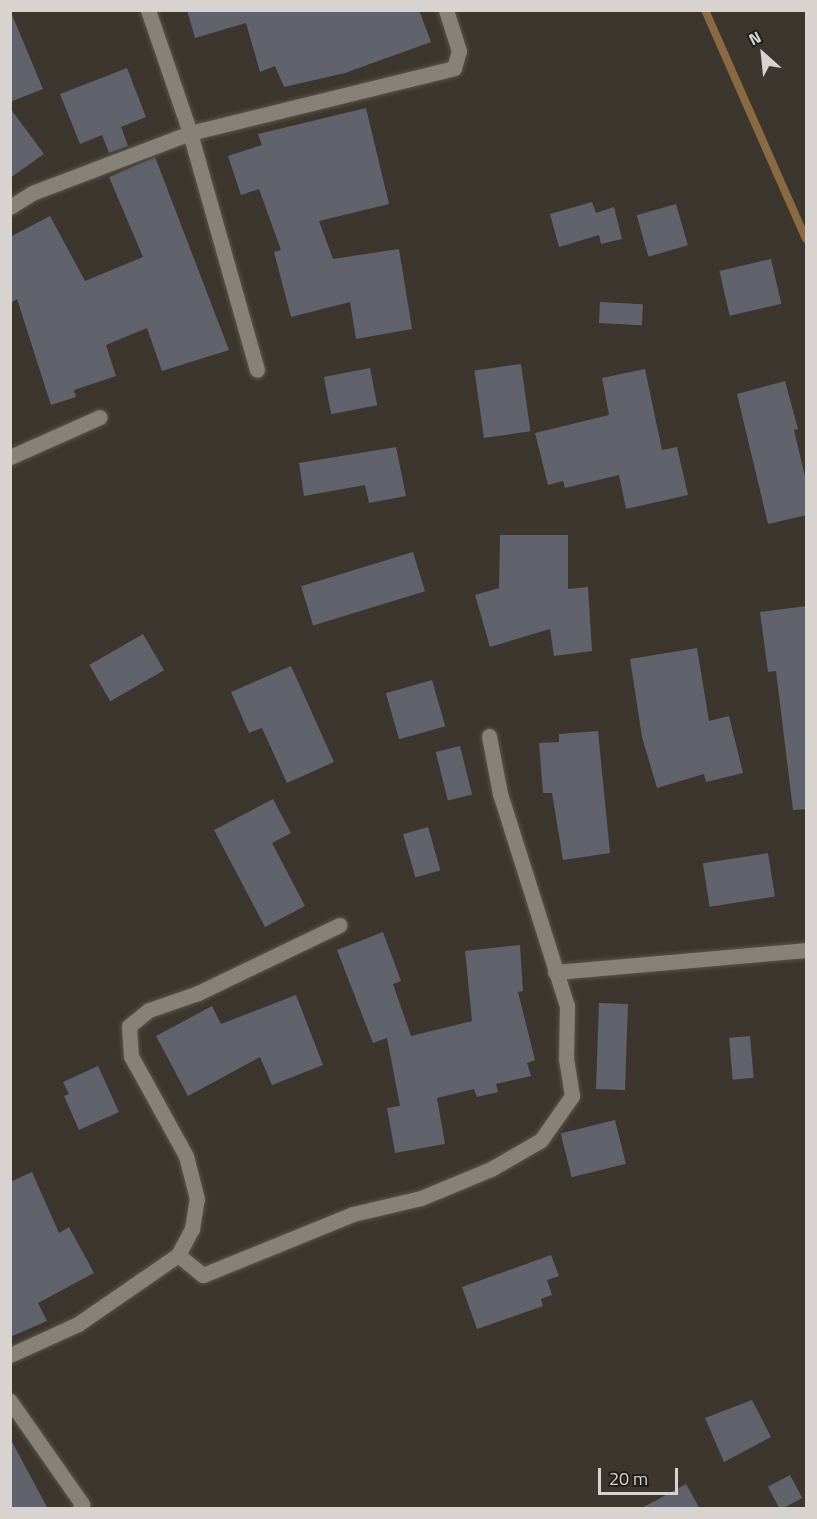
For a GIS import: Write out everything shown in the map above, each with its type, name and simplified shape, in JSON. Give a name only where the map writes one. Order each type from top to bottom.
[{"type":"street","points":[[148,10],[190,133],[257,370]]},
{"type":"street","points":[[10,207],[32,193],[190,133],[454,68],[459,51],[446,10]]},
{"type":"street","points":[[10,457],[100,417]]},
{"type":"street","points":[[178,1254],[203,1275],[353,1214],[421,1198],[491,1169],[540,1140],[572,1096],[567,1006],[500,795],[489,736]]},
{"type":"street","points":[[10,1355],[78,1324],[178,1254],[192,1229],[197,1199],[186,1156],[131,1056],[129,1026],[149,1010],[198,993],[339,925]]},
{"type":"street","points":[[555,972],[807,950]]},
{"type":"street","points":[[10,1401],[82,1504],[80,1509]]},
{"type":"building","points":[[10,10],[43,89],[10,102]]},
{"type":"building","points":[[187,10],[419,10],[431,42],[345,73],[284,87],[275,66],[260,72],[246,23],[195,38]]},
{"type":"building","points":[[127,68],[146,117],[121,127],[128,146],[109,153],[102,135],[80,144],[60,94]]},
{"type":"building","points":[[10,108],[44,154],[10,178]]},
{"type":"building","points":[[366,108],[389,204],[319,221],[333,259],[399,249],[412,329],[356,339],[350,302],[291,317],[274,252],[281,250],[259,189],[241,195],[228,156],[262,145],[258,134]]},
{"type":"building","points":[[155,157],[229,350],[162,371],[147,328],[106,345],[116,376],[74,390],[76,397],[51,405],[17,299],[10,303],[10,237],[50,216],[85,281],[143,257],[109,177]]},
{"type":"building","points":[[592,202],[596,213],[614,207],[622,239],[601,244],[599,235],[559,247],[550,214]]},
{"type":"building","points":[[676,204],[688,245],[648,257],[637,215]]},
{"type":"building","points":[[771,259],[781,304],[730,316],[719,271]]},
{"type":"building","points":[[600,302],[643,304],[642,325],[599,323]]},
{"type":"building","points":[[521,364],[530,431],[484,438],[474,371]]},
{"type":"building","points":[[370,368],[377,405],[331,414],[324,377]]},
{"type":"building","points":[[645,369],[662,450],[677,447],[688,495],[626,509],[619,475],[565,488],[563,481],[548,485],[535,433],[609,415],[602,378]]},
{"type":"building","points":[[785,381],[798,429],[794,430],[807,485],[807,515],[768,524],[737,394]]},
{"type":"building","points":[[396,447],[406,496],[369,503],[365,485],[304,496],[299,463]]},
{"type":"building","points":[[500,535],[568,535],[568,589],[588,587],[592,651],[554,656],[550,629],[490,647],[475,595],[499,588]]},
{"type":"building","points":[[413,552],[425,591],[313,625],[301,586]]},
{"type":"building","points":[[807,606],[807,809],[793,810],[776,671],[768,672],[760,612]]},
{"type":"building","points":[[143,634],[164,670],[110,701],[89,665]]},
{"type":"building","points":[[697,648],[709,721],[729,716],[743,773],[706,782],[704,774],[657,788],[642,737],[630,659]]},
{"type":"building","points":[[291,666],[334,762],[287,783],[262,728],[249,733],[231,692]]},
{"type":"building","points":[[432,680],[445,726],[399,739],[386,693]]},
{"type":"building","points":[[598,731],[610,853],[563,860],[552,793],[543,793],[539,743],[559,742],[559,734]]},
{"type":"building","points":[[460,746],[472,795],[448,801],[436,752]]},
{"type":"building","points":[[273,799],[291,833],[272,843],[305,906],[265,927],[214,830]]},
{"type":"building","points":[[428,827],[440,870],[415,877],[403,834]]},
{"type":"building","points":[[768,853],[775,896],[710,907],[703,863]]},
{"type":"building","points":[[383,932],[401,981],[393,984],[411,1036],[472,1021],[465,951],[520,945],[523,991],[518,992],[535,1060],[527,1063],[531,1076],[496,1084],[498,1092],[477,1097],[474,1089],[437,1098],[445,1144],[395,1153],[387,1108],[400,1106],[387,1038],[373,1043],[337,950]]},
{"type":"building","points":[[296,995],[323,1065],[272,1085],[260,1057],[188,1096],[156,1036],[212,1006],[221,1024]]},
{"type":"building","points":[[599,1003],[628,1004],[625,1090],[596,1089]]},
{"type":"building","points":[[750,1036],[754,1078],[733,1080],[729,1038]]},
{"type":"building","points":[[98,1066],[119,1112],[79,1130],[64,1096],[69,1094],[63,1082]]},
{"type":"building","points":[[615,1120],[626,1164],[572,1177],[561,1134]]},
{"type":"building","points":[[32,1172],[59,1233],[69,1227],[94,1273],[38,1303],[47,1321],[10,1337],[10,1182]]},
{"type":"building","points":[[551,1255],[559,1276],[547,1280],[552,1295],[541,1299],[543,1306],[477,1329],[462,1287]]},
{"type":"building","points":[[752,1400],[771,1437],[724,1462],[705,1418]]},
{"type":"building","points":[[10,1438],[48,1509],[10,1509]]},
{"type":"building","points":[[790,1475],[802,1498],[779,1508],[768,1487]]},
{"type":"building","points":[[686,1484],[700,1509],[640,1509]]},
{"type":"waterway","points":[[705,10],[806,239]]}]
